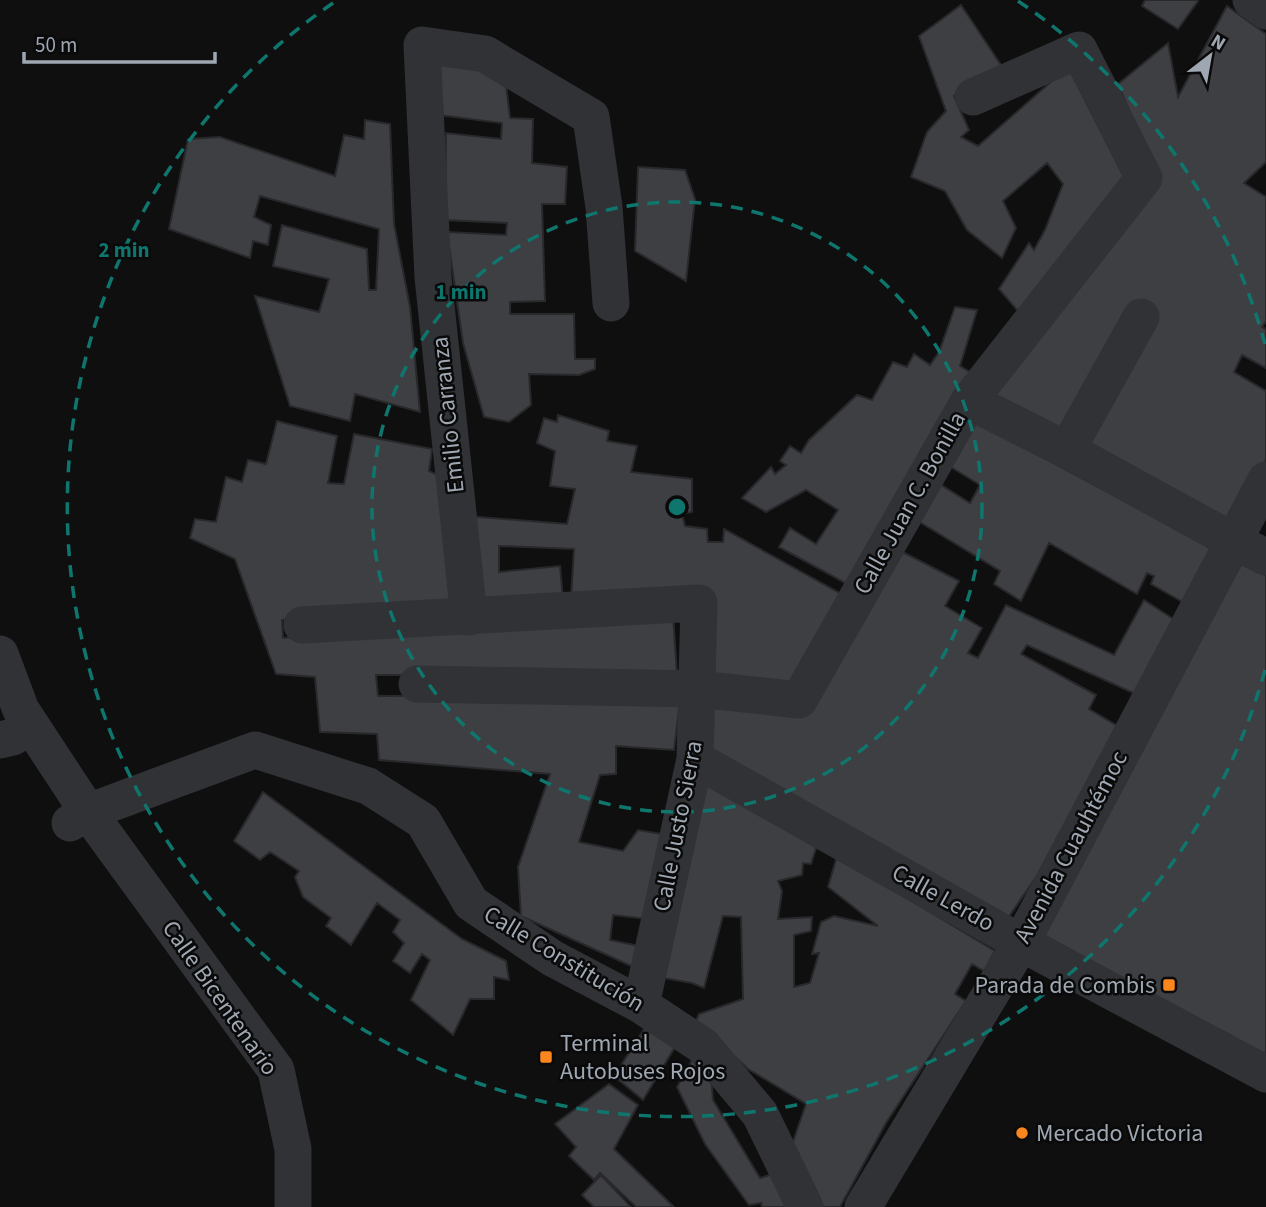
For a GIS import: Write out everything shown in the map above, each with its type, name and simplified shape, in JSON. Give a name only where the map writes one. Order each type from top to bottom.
[{"type":"street","points":[[1251,0],[1266,11]]},
{"type":"street","name":"Emilio Carranza","points":[[469,617],[433,277],[422,45],[485,54],[591,117],[604,207],[611,303]]},
{"type":"street","points":[[968,401],[1144,178],[1079,50],[973,97]]},
{"type":"street","points":[[1067,450],[1141,317]]},
{"type":"street","name":"Calle Juan C. Bonilla","points":[[698,689],[799,700],[968,401],[1067,450],[1266,557]]},
{"type":"street","name":"Avenida Cuauhtémoc","points":[[863,1207],[1021,943],[1266,480]]},
{"type":"street","name":"Calle Justo Sierra","points":[[469,617],[699,603],[695,760],[641,1005]]},
{"type":"street","points":[[302,625],[469,617]]},
{"type":"street","points":[[0,654],[21,710],[79,818]]},
{"type":"street","points":[[417,684],[698,689]]},
{"type":"street","points":[[0,703],[6,738],[79,818]]},
{"type":"street","name":"Calle Constitución","points":[[79,818],[255,750],[368,786],[424,821],[471,903],[552,958],[641,1005],[703,1046],[760,1114],[805,1207]]},
{"type":"street","name":"Calle Lerdo","points":[[695,760],[1021,943],[1266,1074]]},
{"type":"street","name":"Calle Bicentenario","points":[[79,818],[261,1075],[274,1207]]},
{"type":"street","name":"Calle Bicentenario","points":[[79,818],[276,1070],[293,1149],[293,1207]]},
{"type":"building","points":[[1145,0],[1198,1],[1178,29],[1142,6]]},
{"type":"building","points":[[961,5],[1001,65],[954,96],[969,130],[961,137],[978,146],[1070,65],[1129,181],[1024,318],[999,289],[1029,243],[1034,250],[1063,184],[1047,163],[1003,201],[1016,228],[1002,258],[967,230],[945,191],[911,177],[927,132],[946,111],[919,36]]},
{"type":"building","points":[[1227,6],[1266,34],[1266,162],[1244,183],[1266,197],[1266,321],[1262,327],[1266,329],[1266,368],[1242,355],[1234,372],[1266,391],[1266,460],[1225,530],[985,398],[1156,175],[1118,84],[1168,43],[1178,97]]},
{"type":"building","points":[[430,52],[504,68],[510,118],[533,119],[532,163],[567,167],[565,204],[542,204],[545,301],[510,302],[510,314],[574,314],[575,359],[595,359],[595,369],[579,375],[529,374],[531,405],[509,422],[484,417],[463,343],[447,232],[506,235],[507,223],[445,220],[446,133],[501,139],[502,123],[439,115]]},
{"type":"building","points":[[365,120],[390,124],[394,224],[410,307],[420,412],[355,394],[350,421],[290,406],[255,296],[319,312],[329,279],[273,266],[282,225],[367,249],[369,290],[376,290],[379,229],[260,196],[254,217],[271,225],[268,245],[253,241],[250,258],[169,229],[188,139],[220,137],[335,176],[344,135],[364,139]]},
{"type":"building","points":[[638,167],[685,170],[695,199],[686,281],[635,251]]},
{"type":"building","points":[[955,307],[977,310],[960,366],[975,375],[847,584],[779,547],[790,528],[816,544],[838,510],[806,490],[766,512],[742,498],[771,467],[775,474],[786,465],[780,461],[790,446],[801,453],[809,440],[857,395],[872,400],[893,362],[907,367],[914,354],[930,365],[939,352]]},
{"type":"building","points":[[558,415],[609,431],[607,441],[637,446],[631,472],[692,479],[692,512],[682,514],[685,526],[707,529],[708,542],[723,542],[724,529],[843,595],[794,689],[707,679],[705,601],[571,599],[574,549],[499,546],[499,572],[560,566],[563,600],[475,606],[466,516],[567,524],[575,489],[550,486],[555,451],[537,443],[544,418],[557,422]]},
{"type":"building","points":[[967,417],[1217,550],[1186,604],[1151,584],[1154,576],[1147,573],[1137,594],[1049,543],[1021,601],[994,584],[1000,571],[908,515],[930,478],[970,503],[980,485],[941,461]]},
{"type":"building","points":[[277,421],[337,436],[328,483],[344,484],[354,434],[432,449],[429,471],[444,478],[462,605],[282,620],[283,638],[398,628],[673,614],[677,675],[376,675],[378,696],[681,694],[674,750],[616,746],[616,774],[600,775],[579,842],[623,851],[638,830],[668,835],[648,919],[613,915],[610,940],[644,947],[638,969],[521,916],[518,867],[550,774],[379,760],[377,734],[320,732],[315,677],[276,674],[235,559],[190,538],[195,519],[216,522],[226,477],[242,482],[248,460],[266,464]]},
{"type":"building","points":[[891,546],[959,581],[945,606],[982,628],[968,653],[978,658],[1006,605],[1114,655],[1144,600],[1178,622],[1140,696],[1027,645],[1021,654],[1096,695],[1089,709],[1121,728],[1074,822],[1008,918],[706,753],[712,700],[803,711]]},
{"type":"building","points":[[1228,558],[1266,575],[1266,1056],[1032,929]]},
{"type":"building","points":[[702,781],[817,845],[811,864],[803,863],[802,875],[778,881],[782,891],[778,919],[812,917],[811,931],[794,935],[794,987],[810,983],[819,953],[812,954],[821,922],[834,916],[878,926],[828,887],[837,856],[995,951],[984,971],[972,964],[955,994],[966,1001],[886,1123],[840,1207],[816,1207],[787,1159],[806,1104],[748,1069],[696,1021],[699,1014],[743,999],[741,917],[723,916],[704,988],[692,983],[652,976]]},
{"type":"building","points":[[263,792],[462,939],[506,961],[509,980],[494,977],[494,999],[470,999],[453,1035],[411,1000],[430,960],[422,954],[410,973],[393,961],[404,943],[393,932],[400,920],[377,903],[351,945],[326,926],[331,918],[303,897],[295,877],[299,871],[270,852],[260,860],[234,841]]},
{"type":"building","points":[[646,1026],[675,1047],[643,1100],[614,1076]]},
{"type":"building","points":[[692,1060],[711,1076],[713,1100],[760,1178],[780,1172],[797,1207],[762,1207],[761,1203],[749,1205],[705,1144],[677,1087]]},
{"type":"building","points":[[609,1084],[638,1105],[614,1149],[674,1207],[636,1207],[600,1173],[594,1180],[569,1156],[576,1147],[555,1124]]},
{"type":"building","points":[[601,1175],[631,1207],[594,1207],[582,1195]]},
{"type":"place","name":"Parada de Combis","points":[[1169,985]]},
{"type":"place","name":"Terminal Autobuses Rojos","points":[[546,1057]]},
{"type":"place","name":"Mercado Victoria","points":[[1022,1133]]}]
